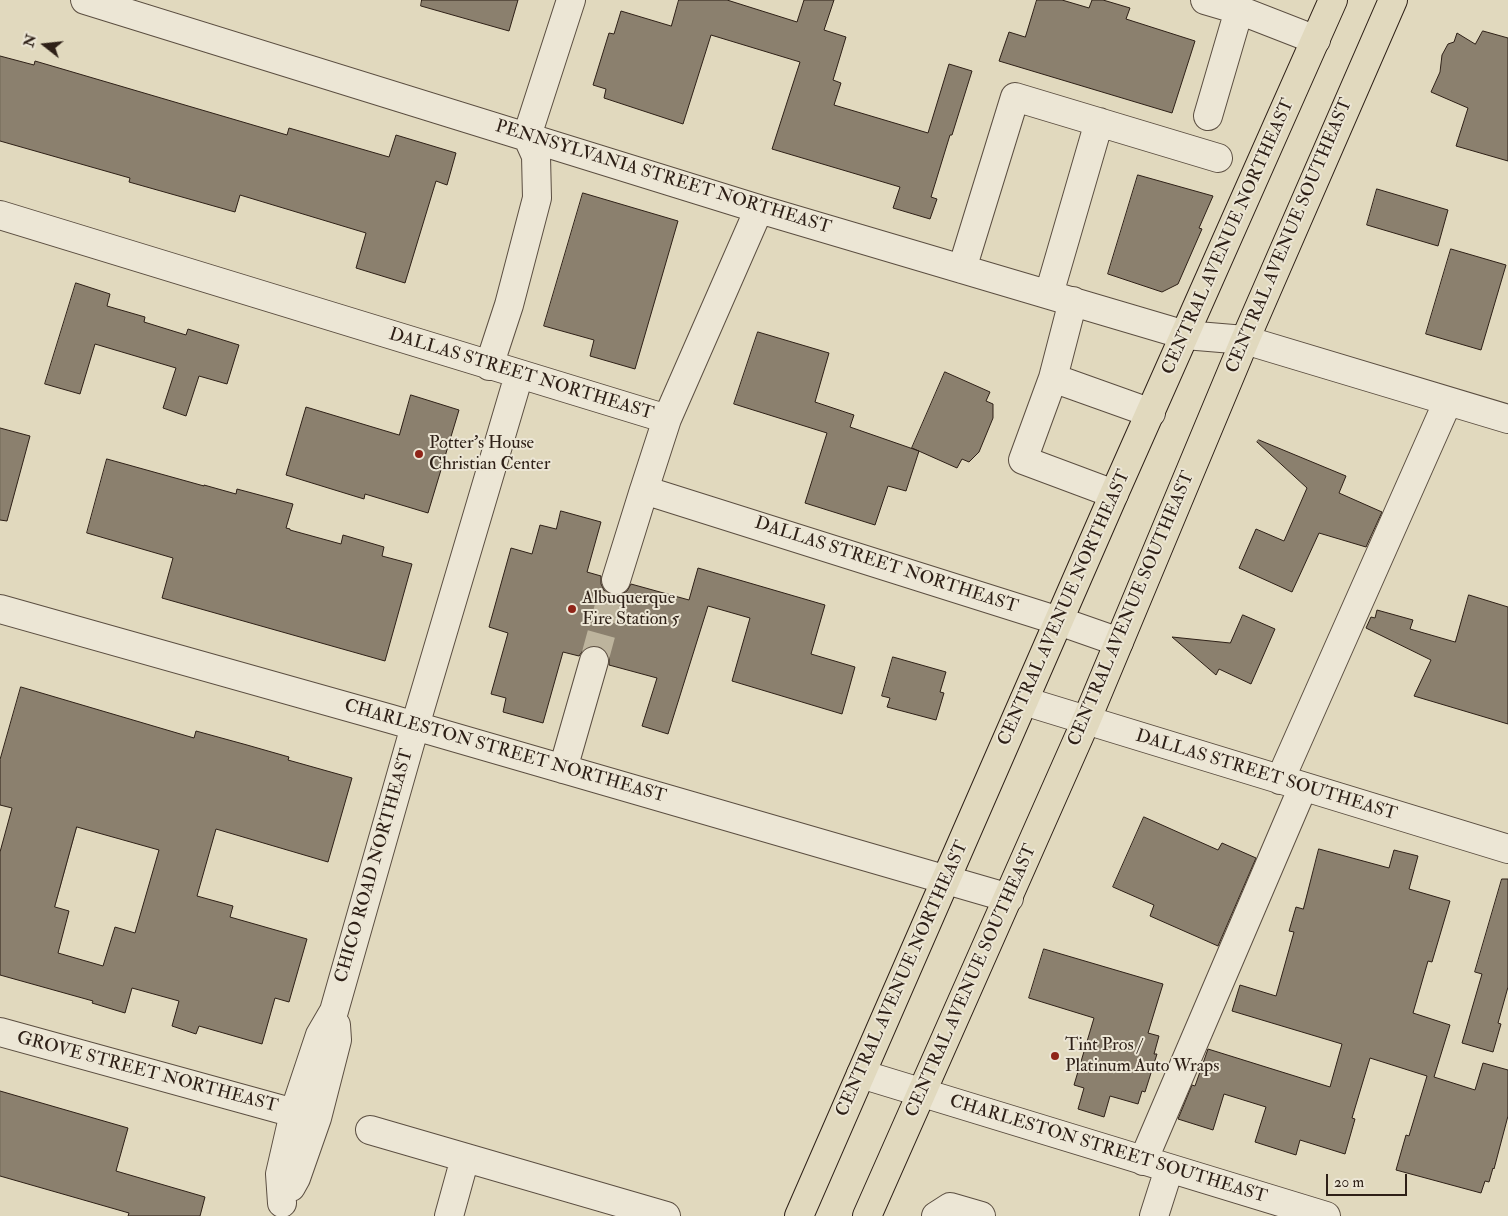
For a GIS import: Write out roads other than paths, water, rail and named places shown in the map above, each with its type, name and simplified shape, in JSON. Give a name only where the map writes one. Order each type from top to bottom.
[{"type":"main road","name":"CENTRAL AVENUE NORTHEAST","points":[[799,1216],[1114,494],[1333,0]]},
{"type":"main road","name":"CENTRAL AVENUE SOUTHEAST","points":[[872,1214],[922,1094],[1086,721],[1244,340],[1393,0]]},
{"type":"street","name":"PENNSYLVANIA STREET NORTHEAST","points":[[85,0],[527,136],[759,210],[1185,335],[1244,340],[1508,419]]},
{"type":"street","points":[[489,366],[510,305],[537,198],[536,156],[527,136],[570,0]]},
{"type":"street","points":[[1205,0],[1239,10],[1316,40]]},
{"type":"street","points":[[1208,116],[1239,10]]},
{"type":"street","points":[[962,269],[1015,97],[1218,158]]},
{"type":"street","points":[[1099,122],[1061,298],[1052,378],[1023,460],[1114,494]]},
{"type":"street","points":[[667,419],[759,210]]},
{"type":"street","name":"DALLAS STREET NORTHEAST","points":[[0,215],[667,419],[644,490],[1059,621],[1119,642]]},
{"type":"street","name":"CHICO ROAD NORTHEAST","points":[[280,1209],[280,1174],[294,1114],[320,1035],[334,1012],[415,726],[519,375]]},
{"type":"street","points":[[1052,378],[1151,413]]},
{"type":"street","points":[[1143,1161],[1292,783],[1448,401]]},
{"type":"street","points":[[616,580],[644,490]]},
{"type":"street","name":"CHARLESTON STREET NORTHEAST","points":[[0,609],[415,726],[1009,898]]},
{"type":"street","points":[[563,769],[594,660]]},
{"type":"street","name":"DALLAS STREET SOUTHEAST","points":[[1024,702],[1508,849]]},
{"type":"street","name":"CHICO ROAD NORTHEAST","points":[[280,1209],[296,1178],[317,1118],[337,1040],[334,1012]]},
{"type":"street","name":"GROVE STREET NORTHEAST","points":[[0,1032],[294,1114]]},
{"type":"street","name":"CHARLESTON STREET SOUTHEAST","points":[[862,1074],[922,1094],[1326,1216]]},
{"type":"street","points":[[370,1130],[666,1216]]},
{"type":"street","points":[[449,1216],[465,1158]]},
{"type":"street","points":[[1154,1216],[1169,1169]]},
{"type":"street","points":[[936,1216],[950,1207],[981,1216]]},
{"type":"tunnel","points":[[594,661],[616,580]]},
{"type":"place","name":"Potter's House Christian Center","points":[[419,454]]},
{"type":"place","name":"Albuquerque Fire Station 5","points":[[572,609]]},
{"type":"place","name":"Tint Pros / Platinum Auto Wraps","points":[[1055,1056]]}]
